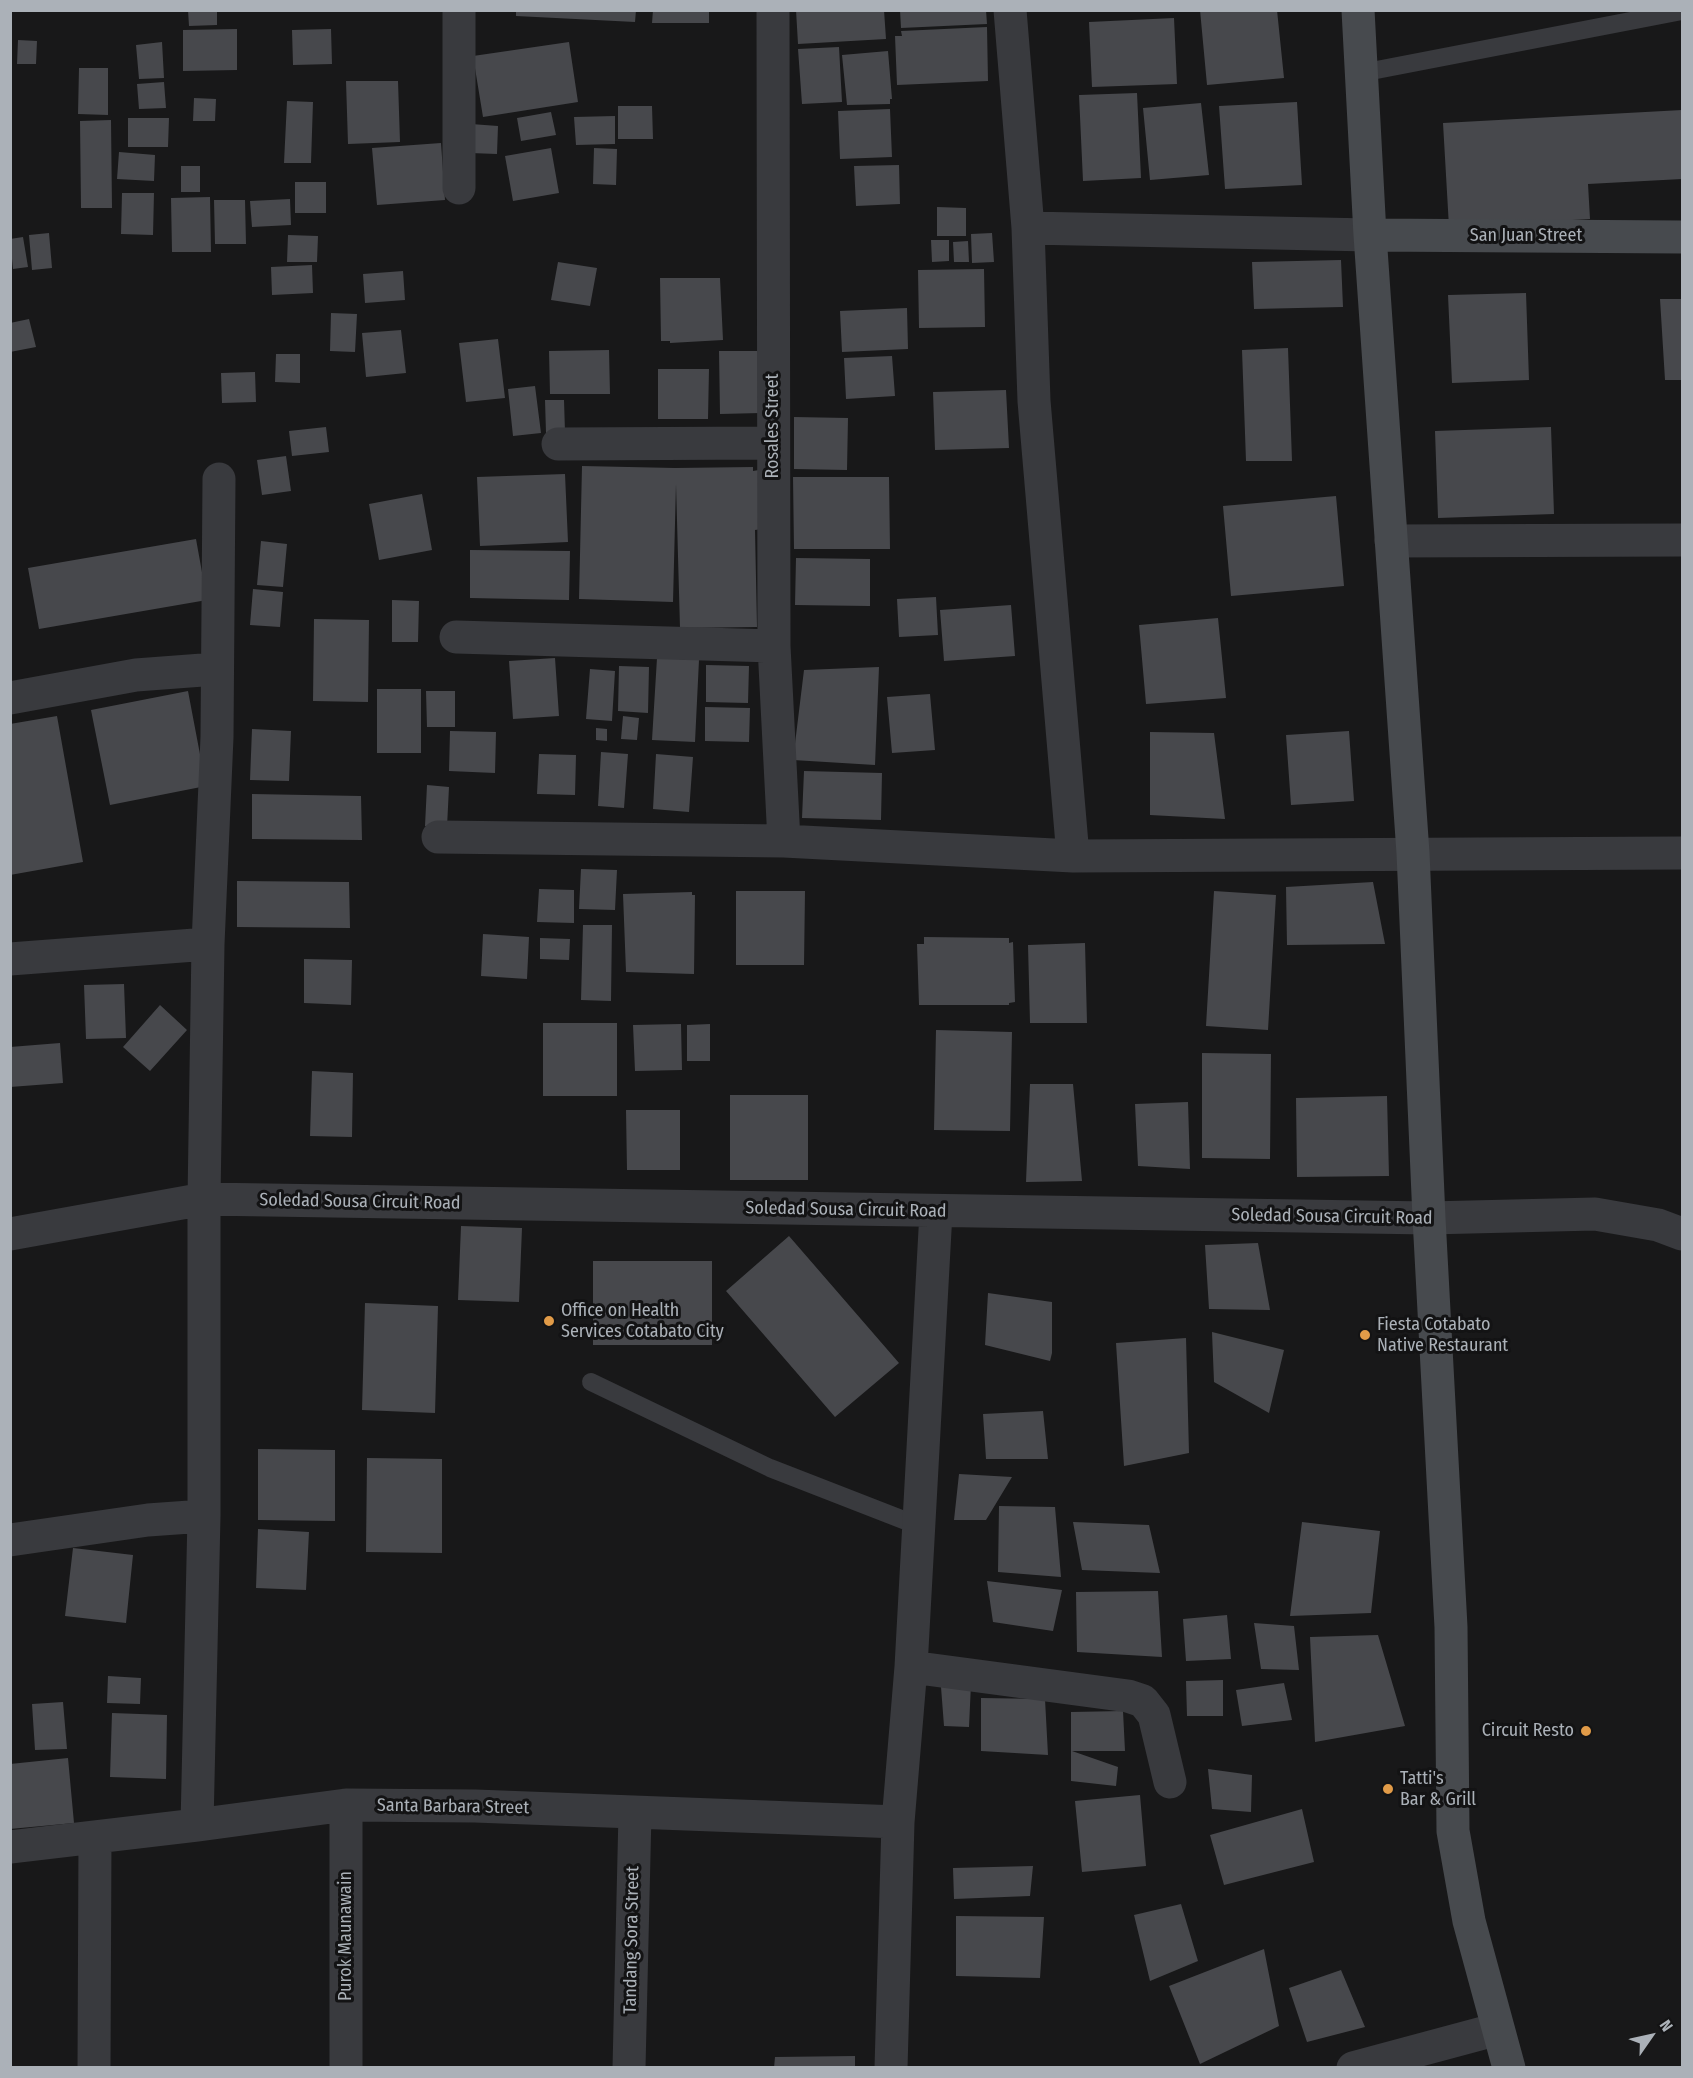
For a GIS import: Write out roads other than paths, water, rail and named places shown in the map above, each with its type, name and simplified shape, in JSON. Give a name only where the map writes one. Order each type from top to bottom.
[{"type":"main road","points":[[1358,10],[1370,235],[1413,853],[1429,1218],[1451,1628],[1453,1831],[1469,1921],[1509,2067]]},
{"type":"main road","name":"San Juan Street","points":[[1370,235],[1683,237]]},
{"type":"street","points":[[459,10],[459,188]]},
{"type":"street","name":"Rosales Street","points":[[773,10],[774,646],[784,841]]},
{"type":"street","points":[[1010,10],[1028,228],[1034,401],[1073,856]]},
{"type":"street","points":[[1028,228],[1370,235]]},
{"type":"street","points":[[558,444],[773,443]]},
{"type":"street","points":[[197,1825],[204,1516],[204,1199],[208,944],[218,737],[216,669],[219,479]]},
{"type":"street","points":[[1391,541],[1683,540]]},
{"type":"street","points":[[456,637],[774,646]]},
{"type":"street","points":[[10,698],[136,675],[216,669]]},
{"type":"street","points":[[438,837],[784,841],[1073,856],[1683,853]]},
{"type":"street","points":[[10,959],[208,944]]},
{"type":"street","name":"Soledad Sousa Circuit Road","points":[[10,1234],[204,1199],[1429,1218],[1595,1214],[1658,1225],[1683,1234]]},
{"type":"street","points":[[891,2067],[898,1822],[911,1667],[936,1212]]},
{"type":"street","points":[[10,1540],[148,1520],[204,1516]]},
{"type":"street","points":[[911,1667],[1128,1696],[1143,1701],[1154,1715],[1170,1782]]},
{"type":"street","name":"Santa Barbara Street","points":[[10,1847],[346,1805],[475,1806],[898,1822]]},
{"type":"street","name":"Purok Maunawain","points":[[346,1805],[346,2067]]},
{"type":"street","name":"Tandang Sora Street","points":[[629,2067],[635,1813]]},
{"type":"street","points":[[94,2067],[95,1837]]},
{"type":"street","points":[[1353,2067],[1498,2029]]},
{"type":"lane","points":[[1361,73],[1683,11]]},
{"type":"lane","points":[[591,1382],[770,1468],[919,1526]]},
{"type":"place","name":"Office on Health Services Cotabato City","points":[[549,1321]]},
{"type":"place","name":"Fiesta Cotabato Native Restaurant","points":[[1365,1335]]},
{"type":"place","name":"Circuit Resto","points":[[1586,1731]]},
{"type":"place","name":"Tatti's Bar & Grill","points":[[1388,1789]]}]
